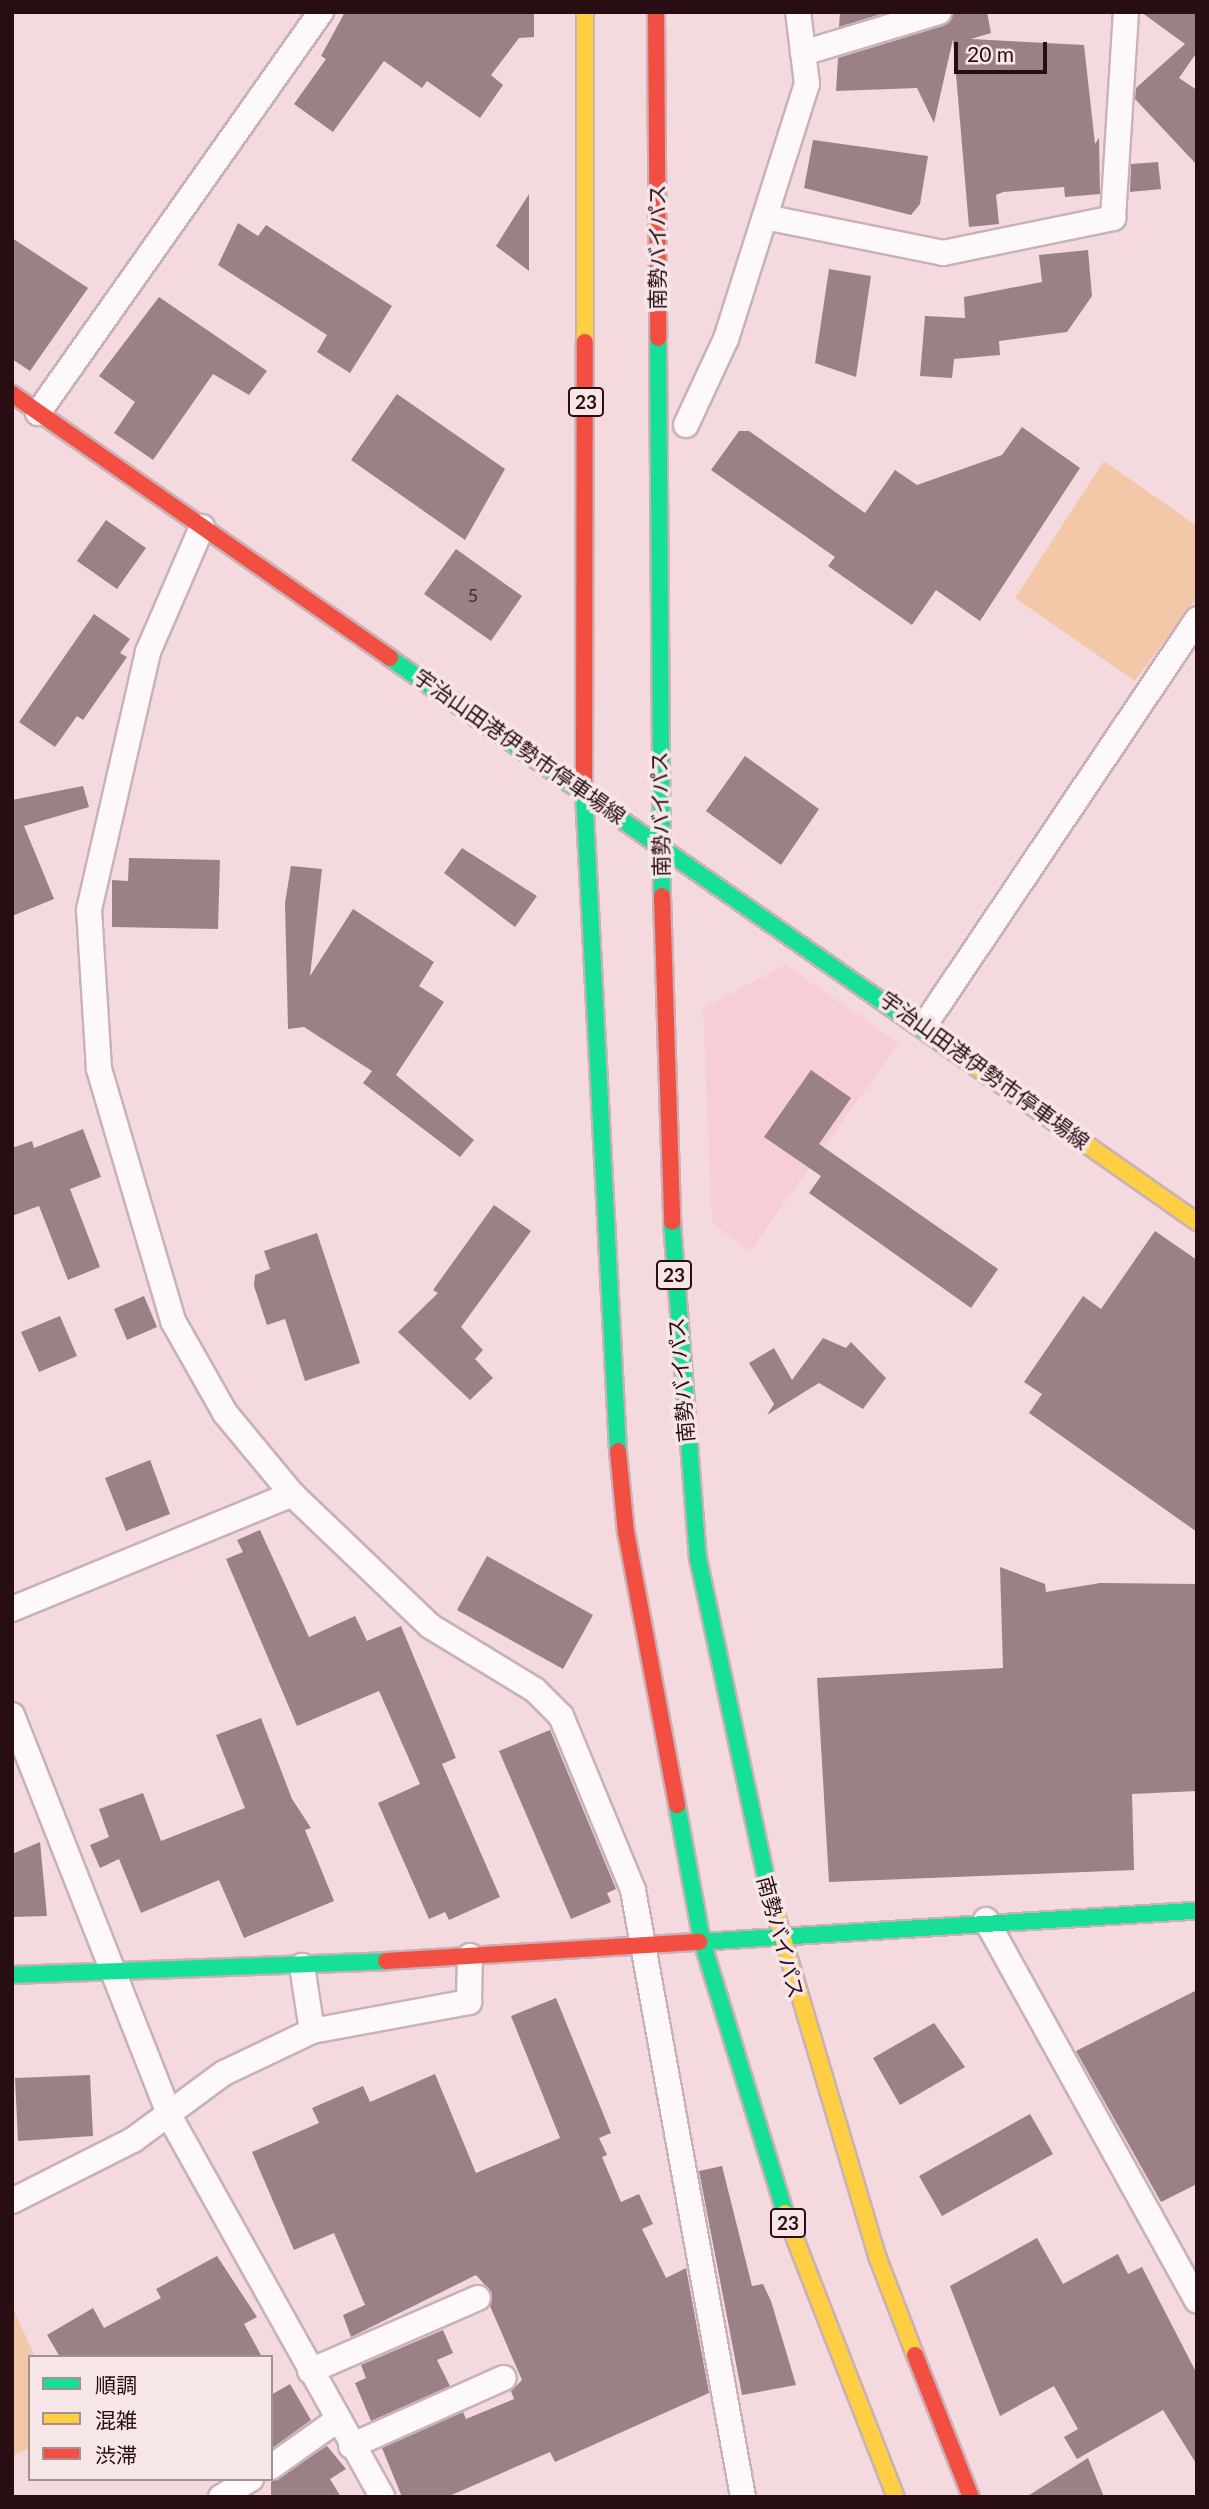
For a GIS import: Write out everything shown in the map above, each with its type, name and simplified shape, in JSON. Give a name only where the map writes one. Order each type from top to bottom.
[{"type":"main road","name":"23","points":[[585,12],[584,791],[597,1116],[625,1519],[702,1941],[793,2241],[896,2497]]},
{"type":"main road","name":"南勢バイパス","points":[[656,12],[660,842],[676,1332],[698,1558],[778,1935],[877,2256],[971,2497]]},
{"type":"main road","name":"宇治山田港伊勢市停車場線","points":[[12,394],[924,1026],[1197,1222]]},
{"type":"main road","points":[[12,1975],[302,1966],[643,1946],[986,1920],[1197,1911]]},
{"type":"street","points":[[38,413],[321,12]]},
{"type":"street","points":[[686,425],[726,339],[807,84],[798,12]]},
{"type":"street","points":[[803,53],[939,12]]},
{"type":"street","points":[[765,217],[943,253],[1113,218],[1126,12]]},
{"type":"street","points":[[202,527],[148,652],[106,826],[89,910],[91,1002],[99,1069],[173,1321],[225,1413],[292,1494],[430,1626],[535,1690],[561,1716],[634,1890],[743,2497]]},
{"type":"street","points":[[924,1026],[1197,619]]},
{"type":"street","points":[[12,1609],[292,1494]]},
{"type":"street","points":[[12,1715],[115,1970],[170,2117],[336,2421],[382,2497]]},
{"type":"street","points":[[986,1920],[1197,2300]]},
{"type":"street","points":[[12,2201],[170,2117],[224,2073],[312,2031],[469,2002],[470,1956]]},
{"type":"street","points":[[302,1966],[312,2031]]},
{"type":"street","points":[[310,2371],[478,2298]]},
{"type":"street","points":[[351,2446],[505,2378]]},
{"type":"street","points":[[273,2466],[336,2421]]},
{"type":"street","points":[[221,2497],[248,2481]]},
{"type":"shaded area","points":[[1104,461],[1197,526],[1197,597],[1135,681],[1015,598]]},
{"type":"shaded area","points":[[785,965],[899,1043],[750,1251],[712,1223],[703,1008]]},
{"type":"shaded area","points":[[12,2306],[34,2355],[28,2355],[28,2449],[12,2456]]},
{"type":"building","points":[[345,12],[534,12],[534,37],[519,38],[491,75],[503,85],[480,118],[427,81],[422,88],[384,61],[333,132],[294,104],[326,59],[321,56]]},
{"type":"building","points":[[840,12],[887,12],[839,27]]},
{"type":"building","points":[[953,12],[987,12],[991,33],[971,39],[1084,45],[1095,144],[1099,138],[1100,194],[1065,197],[1064,187],[1003,192],[996,195],[999,224],[969,227],[953,39],[934,123],[917,88],[836,91],[838,58],[943,26]]},
{"type":"building","points":[[1141,12],[1197,12],[1197,52],[1179,78],[1197,90],[1197,165],[1135,99],[1136,88],[1185,44]]},
{"type":"building","points":[[813,140],[928,156],[920,204],[911,215],[804,188]]},
{"type":"building","points":[[1158,162],[1161,189],[1130,192],[1131,164]]},
{"type":"building","points":[[529,194],[529,271],[496,246]]},
{"type":"building","points":[[238,223],[258,236],[266,225],[392,306],[350,373],[317,352],[327,335],[218,265]]},
{"type":"building","points":[[12,238],[88,288],[30,371],[12,359]]},
{"type":"building","points":[[1088,250],[1092,296],[1067,332],[999,341],[1000,355],[954,359],[952,378],[920,376],[925,316],[965,318],[964,297],[1042,282],[1039,255]]},
{"type":"building","points":[[829,269],[871,276],[856,377],[815,363]]},
{"type":"building","points":[[159,297],[267,371],[249,395],[213,374],[153,460],[114,433],[135,402],[99,376]]},
{"type":"building","points":[[397,394],[505,469],[465,540],[351,460]]},
{"type":"building","points":[[1022,427],[1080,468],[980,621],[936,590],[912,625],[828,566],[835,557],[711,470],[739,431],[749,431],[865,513],[895,470],[917,485],[1002,455]]},
{"type":"building","points":[[106,520],[146,548],[117,589],[77,561]]},
{"type":"building","points":[[456,549],[522,596],[491,641],[424,594]]},
{"type":"building","points":[[94,614],[130,639],[120,653],[127,657],[83,720],[77,716],[55,747],[19,722]]},
{"type":"building","points":[[745,756],[819,809],[781,865],[706,811]]},
{"type":"building","points":[[83,786],[89,807],[24,826],[54,899],[12,916],[12,800]]},
{"type":"building","points":[[462,848],[537,896],[515,927],[444,873]]},
{"type":"building","points":[[129,858],[220,860],[218,929],[112,927],[112,880],[128,881]]},
{"type":"building","points":[[291,866],[322,869],[310,976],[353,909],[434,962],[419,986],[444,1002],[396,1075],[474,1140],[460,1157],[363,1083],[372,1071],[304,1027],[288,1029],[285,903]]},
{"type":"building","points":[[811,1070],[851,1098],[819,1144],[998,1269],[971,1308],[809,1193],[821,1176],[764,1137]]},
{"type":"building","points":[[83,1129],[101,1177],[70,1189],[100,1267],[68,1280],[39,1206],[12,1216],[12,1148],[32,1141],[34,1148]]},
{"type":"building","points":[[494,1205],[531,1231],[461,1327],[483,1350],[475,1359],[493,1378],[470,1400],[398,1332],[438,1293],[433,1290]]},
{"type":"building","points":[[1155,1231],[1197,1260],[1197,1532],[1029,1413],[1042,1394],[1024,1382],[1083,1296],[1101,1309]]},
{"type":"building","points":[[317,1233],[360,1363],[305,1381],[285,1319],[267,1325],[254,1286],[255,1275],[270,1269],[264,1251]]},
{"type":"building","points":[[144,1296],[157,1327],[127,1340],[114,1309]]},
{"type":"building","points":[[60,1316],[77,1356],[39,1372],[21,1332]]},
{"type":"building","points":[[823,1338],[846,1348],[851,1342],[886,1378],[863,1409],[819,1383],[767,1415],[774,1404],[749,1363],[774,1348],[792,1380]]},
{"type":"building","points":[[150,1460],[170,1514],[126,1531],[105,1478]]},
{"type":"building","points":[[260,1530],[309,1637],[355,1616],[367,1641],[401,1626],[456,1758],[442,1764],[500,1897],[449,1920],[445,1912],[429,1919],[378,1803],[420,1784],[379,1691],[297,1726],[226,1559],[243,1552],[237,1540]]},
{"type":"building","points":[[487,1556],[593,1615],[563,1669],[457,1610]]},
{"type":"building","points":[[1000,1567],[1045,1584],[1046,1592],[1100,1583],[1197,1584],[1197,1791],[1132,1794],[1134,1870],[829,1882],[817,1678],[1003,1668]]},
{"type":"building","points":[[261,1718],[292,1799],[311,1828],[305,1830],[334,1901],[244,1938],[219,1880],[141,1913],[119,1859],[100,1868],[90,1845],[109,1837],[99,1809],[143,1793],[161,1841],[245,1808],[216,1735]]},
{"type":"building","points":[[550,1730],[616,1889],[607,1893],[611,1902],[571,1919],[499,1751]]},
{"type":"building","points":[[40,1842],[47,1916],[12,1917],[12,1854]]},
{"type":"building","points":[[1197,1990],[1197,2184],[1161,2202],[1076,2051]]},
{"type":"building","points":[[556,1998],[611,2133],[599,2138],[607,2155],[602,2157],[621,2202],[639,2194],[653,2224],[642,2229],[666,2278],[686,2268],[709,2393],[555,2462],[550,2452],[447,2497],[402,2497],[382,2448],[463,2412],[466,2419],[514,2399],[511,2391],[522,2380],[490,2306],[492,2293],[476,2275],[351,2337],[343,2315],[365,2305],[334,2233],[294,2250],[252,2152],[319,2123],[312,2108],[363,2086],[370,2102],[435,2074],[476,2173],[560,2138],[511,2016]]},
{"type":"building","points":[[934,2023],[965,2067],[900,2105],[873,2058]]},
{"type":"building","points":[[90,2075],[93,2136],[18,2141],[15,2078]]},
{"type":"building","points":[[1030,2114],[1053,2154],[942,2216],[919,2176]]},
{"type":"building","points":[[722,2166],[752,2286],[763,2284],[771,2301],[796,2385],[742,2395],[699,2171]]},
{"type":"building","points":[[1037,2238],[1063,2284],[1118,2254],[1128,2274],[1142,2267],[1197,2374],[1197,2465],[1163,2410],[1077,2459],[1064,2437],[1078,2429],[1054,2386],[1000,2416],[950,2286]]},
{"type":"building","points":[[217,2256],[257,2317],[244,2324],[261,2355],[59,2355],[47,2335],[93,2308],[104,2328],[161,2298],[156,2289]]},
{"type":"building","points":[[443,2330],[453,2353],[437,2360],[450,2386],[371,2421],[355,2383],[366,2378],[361,2365]]},
{"type":"building","points":[[290,2384],[311,2420],[273,2448],[273,2394]]},
{"type":"building","points":[[327,2446],[346,2469],[330,2479],[341,2497],[271,2497],[273,2481]]},
{"type":"building","points":[[1088,2458],[1104,2497],[1026,2497]]},
{"type":"traffic: fast","points":[[658,338],[662,896]]},
{"type":"traffic: fast","points":[[390,658],[943,1044]]},
{"type":"traffic: fast","points":[[584,793],[618,1451]]},
{"type":"traffic: fast","points":[[672,1222],[698,1558],[769,1891]]},
{"type":"traffic: fast","points":[[677,1805],[702,1941],[785,2213]]},
{"type":"traffic: fast","points":[[699,1942],[1197,1911]]},
{"type":"traffic: fast","points":[[12,1975],[386,1961]]},
{"type":"traffic: slow","points":[[585,12],[585,342]]},
{"type":"traffic: slow","points":[[943,1044],[1197,1222]]},
{"type":"traffic: slow","points":[[769,1891],[877,2256],[915,2355]]},
{"type":"traffic: slow","points":[[785,2213],[896,2497]]},
{"type":"traffic: jam","points":[[656,12],[658,338]]},
{"type":"traffic: jam","points":[[584,793],[585,342]]},
{"type":"traffic: jam","points":[[12,394],[390,658]]},
{"type":"traffic: jam","points":[[662,896],[672,1222]]},
{"type":"traffic: jam","points":[[618,1451],[626,1532],[677,1805]]},
{"type":"traffic: jam","points":[[386,1961],[699,1942]]},
{"type":"traffic: jam","points":[[915,2355],[971,2497]]}]
